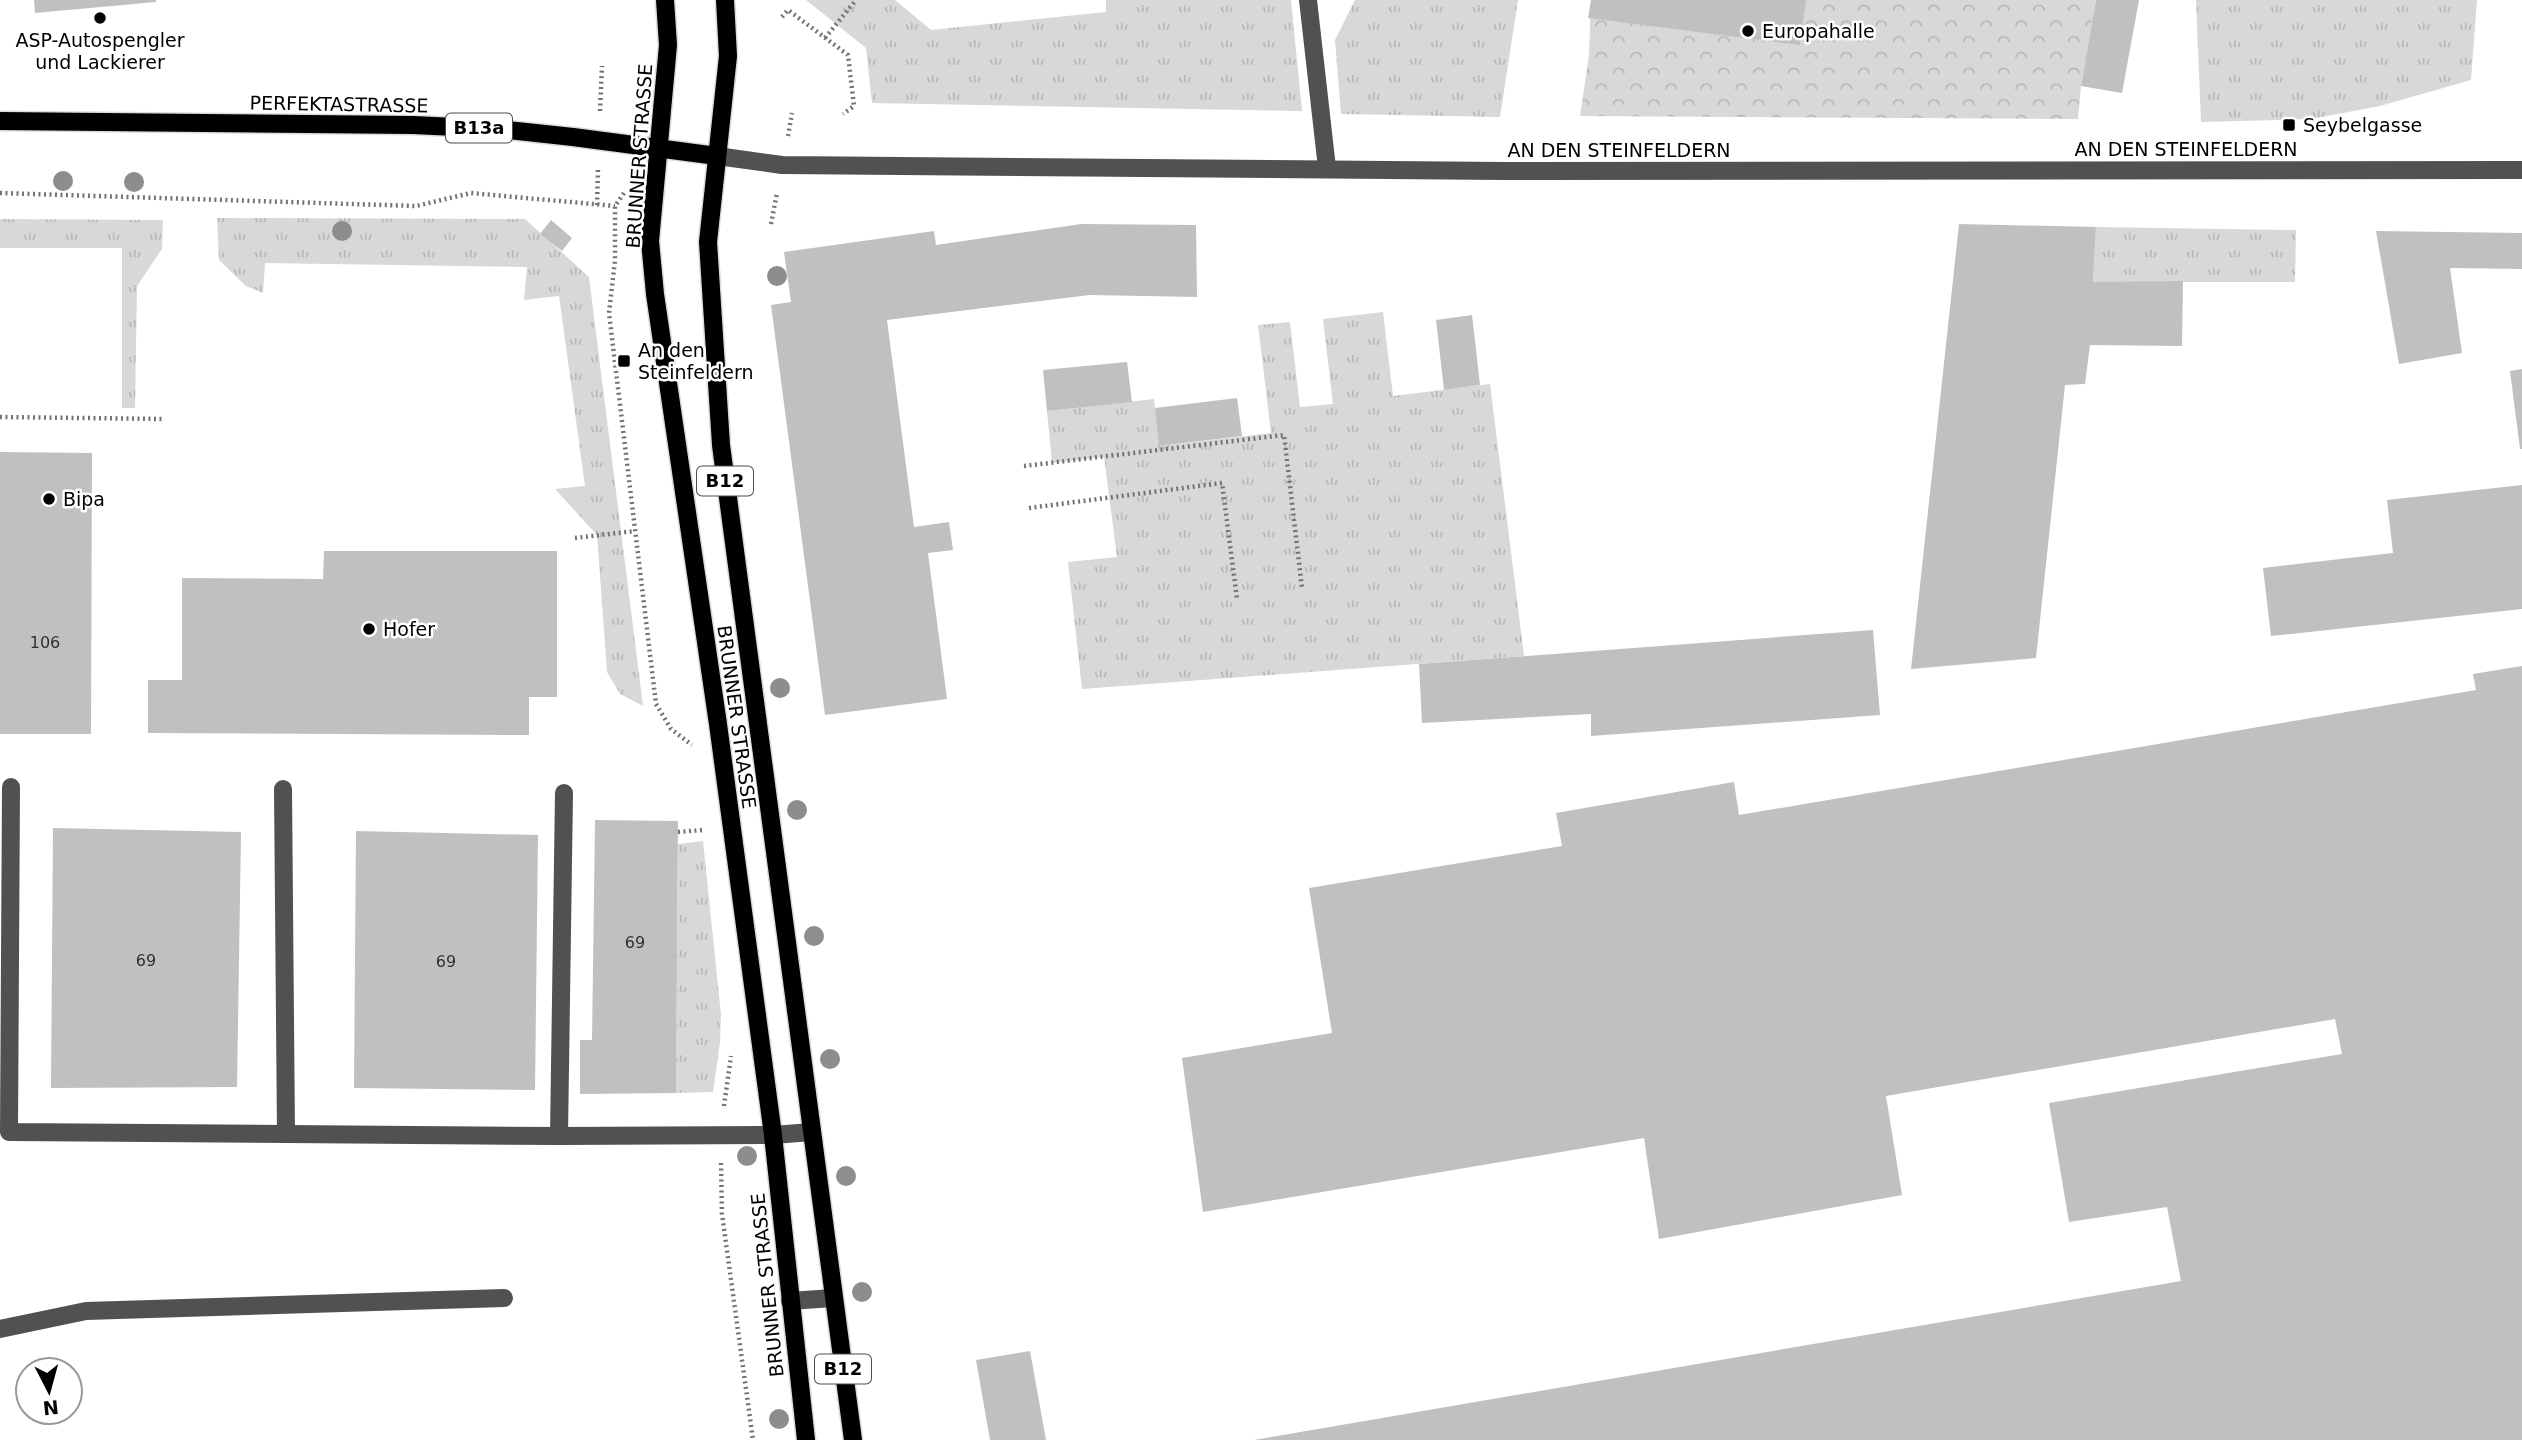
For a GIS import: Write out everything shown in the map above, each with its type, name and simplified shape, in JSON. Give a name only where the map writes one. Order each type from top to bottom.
[{"type":"main road","name":"BRUNNER STRASSE","points":[[665,0],[668,45],[650,241],[655,294],[718,724],[773,1135],[806,1440]]},
{"type":"main road","name":"BRUNNER STRASSE","points":[[725,0],[728,56],[708,242],[721,445],[853,1440]]},
{"type":"main road","name":"PERFEKTASTRASSE","points":[[0,121],[413,125],[499,130],[717,156]]},
{"type":"street","points":[[1308,0],[1327,168]]},
{"type":"street","name":"AN DEN STEINFELDERN","points":[[717,156],[782,164],[1505,172],[2522,170]]},
{"type":"street","points":[[11,787],[9,1132],[559,1136],[773,1135],[812,1132]]},
{"type":"street","points":[[283,789],[286,1134]]},
{"type":"street","points":[[559,1136],[564,793]]},
{"type":"street","points":[[0,1329],[86,1311],[504,1298]]},
{"type":"street","points":[[790,1301],[833,1298]]},
{"type":"path","points":[[825,38],[856,0]]},
{"type":"path","points":[[782,17],[788,10],[848,55],[854,106],[843,114]]},
{"type":"path","points":[[0,193],[416,206],[471,193],[615,206],[615,260],[609,313],[656,704],[671,729],[698,750]]},
{"type":"path","points":[[0,417],[163,419]]},
{"type":"path","points":[[1024,466],[1284,435],[1303,588]]},
{"type":"path","points":[[1029,508],[1222,483],[1237,598]]},
{"type":"path","points":[[575,538],[635,531]]},
{"type":"path","points":[[732,1046],[720,1135],[722,1214],[752,1440]]},
{"type":"green space","points":[[806,0],[895,0],[931,30],[1106,12],[1106,0],[1291,0],[1302,111],[872,103],[866,48]]},
{"type":"green space","points":[[1355,0],[1518,0],[1500,117],[1341,114],[1335,40]]},
{"type":"green space","points":[[1591,0],[2096,0],[2078,119],[1580,116],[1589,55]]},
{"type":"green space","points":[[2196,0],[2477,0],[2471,80],[2380,106],[2311,119],[2201,122]]},
{"type":"green space","points":[[217,218],[525,219],[589,277],[643,706],[620,694],[607,672],[597,535],[555,489],[585,486],[559,296],[524,300],[527,267],[265,263],[263,293],[246,286],[219,260]]},
{"type":"green space","points":[[0,219],[163,220],[162,249],[137,286],[135,408],[122,408],[122,248],[0,248]]},
{"type":"green space","points":[[2096,227],[2296,230],[2295,282],[2093,282]]},
{"type":"green space","points":[[1383,312],[1393,396],[1490,384],[1524,656],[1082,689],[1068,562],[1117,557],[1104,457],[1052,463],[1047,411],[1154,399],[1160,446],[1271,433],[1258,325],[1290,322],[1300,407],[1333,404],[1323,319]]},
{"type":"green space","points":[[703,841],[721,1015],[720,1042],[713,1092],[676,1093],[678,844]]},
{"type":"building","points":[[34,0],[156,0],[156,2],[35,13]]},
{"type":"building","name":"Europahalle","points":[[1591,0],[1806,0],[1800,45],[1588,18]]},
{"type":"building","points":[[2096,0],[2139,0],[2122,93],[2081,86]]},
{"type":"building","points":[[551,220],[572,238],[562,251],[540,234]]},
{"type":"building","points":[[1081,224],[1196,225],[1197,297],[1090,295],[887,320],[914,527],[949,522],[953,550],[928,553],[947,699],[825,715],[771,305],[791,302],[784,252],[934,231],[936,245]]},
{"type":"building","points":[[1959,224],[2096,227],[2093,282],[2183,281],[2182,346],[2090,345],[2085,384],[2065,385],[2036,658],[1911,669]]},
{"type":"building","points":[[2376,231],[2522,233],[2522,269],[2450,268],[2462,353],[2399,364]]},
{"type":"building","points":[[1472,315],[1480,385],[1444,390],[1436,320]]},
{"type":"building","points":[[1127,362],[1132,402],[1047,411],[1043,370]]},
{"type":"building","points":[[2522,369],[2522,449],[2520,449],[2510,371]]},
{"type":"building","points":[[1237,398],[1242,436],[1159,446],[1155,408]]},
{"type":"building","points":[[0,452],[92,453],[91,734],[0,734]]},
{"type":"building","points":[[2522,485],[2522,609],[2271,636],[2263,568],[2393,553],[2387,500]]},
{"type":"building","name":"Hofer","points":[[324,551],[557,551],[557,697],[529,697],[529,735],[148,733],[148,680],[182,680],[182,578],[323,579]]},
{"type":"building","points":[[1873,630],[1880,715],[1591,736],[1591,714],[1422,723],[1419,664]]},
{"type":"building","points":[[2522,666],[2522,1440],[1254,1440],[2181,1281],[2167,1207],[2069,1222],[2049,1103],[2342,1054],[2335,1019],[1886,1096],[1902,1195],[1659,1239],[1644,1138],[1203,1212],[1182,1058],[1332,1033],[1309,888],[1562,846],[1556,813],[1734,782],[1739,815],[2476,690],[2473,674]]},
{"type":"building","points":[[595,820],[678,821],[676,1093],[580,1094],[580,1040],[592,1040]]},
{"type":"building","points":[[53,828],[241,832],[237,1087],[51,1088]]},
{"type":"building","points":[[356,831],[538,835],[535,1090],[354,1088]]},
{"type":"building","points":[[1030,1351],[1046,1440],[990,1440],[976,1360]]},
{"type":"place","name":"ASP-Autospengler und Lackierer","points":[[100,18]]},
{"type":"place","name":"Europahalle","points":[[1748,31]]},
{"type":"place","name":"Seybelgasse","points":[[2289,125]]},
{"type":"place","name":"An den Steinfeldern","points":[[624,361]]},
{"type":"place","name":"Bipa","points":[[49,499]]},
{"type":"place","name":"Hofer","points":[[369,629]]}]
